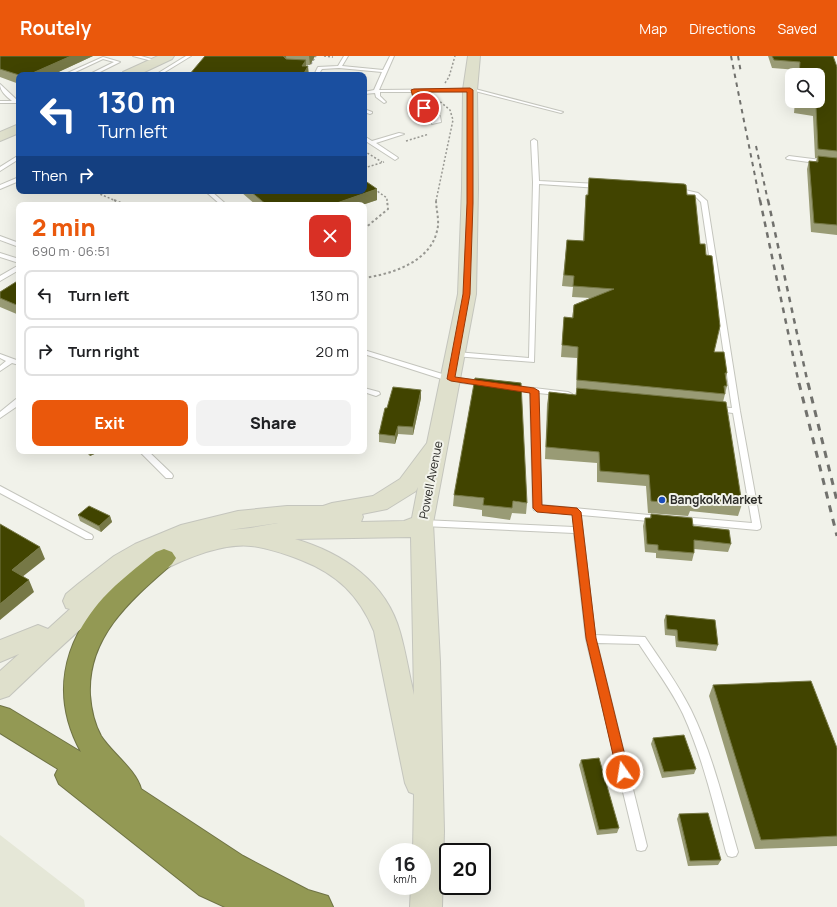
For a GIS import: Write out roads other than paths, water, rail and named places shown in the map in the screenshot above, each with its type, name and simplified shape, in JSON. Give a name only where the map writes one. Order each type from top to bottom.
[{"type":"highway","points":[[137,802],[130,791],[96,752],[88,740],[79,716],[77,703],[77,677],[89,639],[103,616],[122,595],[164,558]]},
{"type":"highway","points":[[0,718],[137,802],[232,867],[311,906]]},
{"type":"highway","points":[[0,721],[210,884],[260,907]]},
{"type":"main road","name":"Powell Avenue","points":[[426,907],[429,831],[427,662],[422,523],[467,294],[469,257],[470,90],[474,56]]},
{"type":"main road","points":[[134,72],[162,59]]},
{"type":"main road","points":[[0,137],[16,129]]},
{"type":"main road","points":[[0,670],[103,576],[121,563],[159,542],[201,527],[222,523],[265,516],[313,514],[379,503],[408,485],[437,443]]},
{"type":"main road","points":[[313,514],[345,517],[406,518],[422,523]]},
{"type":"main road","points":[[0,688],[75,619],[106,594],[131,577],[164,558],[206,543],[283,531],[407,530],[422,523]]},
{"type":"main road","points":[[250,537],[274,542],[326,560],[337,566],[356,581],[375,604],[387,631],[429,831]]},
{"type":"main road","points":[[0,651],[38,635]]},
{"type":"lane","points":[[135,56],[162,59]]},
{"type":"lane","points":[[162,72],[189,56]]},
{"type":"lane","points":[[339,68],[346,56]]},
{"type":"lane","points":[[384,102],[378,96],[376,91],[392,56]]},
{"type":"lane","points":[[73,72],[103,58],[118,62],[96,72]]},
{"type":"lane","points":[[312,66],[320,68],[384,71]]},
{"type":"lane","points":[[318,72],[320,68]]},
{"type":"lane","points":[[0,85],[2,92],[16,102]]},
{"type":"lane","points":[[414,90],[415,98],[418,103],[438,116],[439,121],[434,123]]},
{"type":"lane","points":[[367,92],[414,90],[470,90],[494,94],[561,112]]},
{"type":"lane","points":[[0,102],[16,103]]},
{"type":"lane","points":[[372,143],[401,134]]},
{"type":"lane","points":[[367,140],[395,158]]},
{"type":"lane","points":[[456,354],[532,360],[536,182],[534,141]]},
{"type":"lane","points":[[0,169],[16,158]]},
{"type":"lane","points":[[789,158],[837,164]]},
{"type":"lane","points":[[0,187],[16,181]]},
{"type":"lane","points":[[536,182],[606,186]]},
{"type":"lane","points":[[534,391],[537,508],[757,527],[736,411],[704,201],[700,196],[693,193],[667,190]]},
{"type":"lane","points":[[211,194],[221,202]]},
{"type":"lane","points":[[0,238],[16,244]]},
{"type":"lane","points":[[0,255],[16,260]]},
{"type":"lane","points":[[0,279],[16,270]]},
{"type":"lane","points":[[367,353],[451,379],[573,395]]},
{"type":"lane","points":[[0,356],[15,361]]},
{"type":"lane","points":[[0,369],[15,361]]},
{"type":"lane","points":[[367,391],[376,394]]},
{"type":"lane","points":[[0,416],[16,403]]},
{"type":"lane","points":[[705,408],[736,411]]},
{"type":"lane","points":[[146,454],[169,476]]},
{"type":"lane","points":[[0,489],[89,537]]},
{"type":"lane","points":[[577,512],[591,638],[641,846]]},
{"type":"lane","points":[[422,523],[578,530]]},
{"type":"lane","points":[[591,638],[642,640],[671,684],[692,723],[709,768],[732,852]]},
{"type":"railway","points":[[731,56],[760,201]]},
{"type":"railway","points":[[738,56],[741,73]]},
{"type":"railway","points":[[756,146],[768,201]]},
{"type":"railway","points":[[760,200],[799,384]]},
{"type":"railway","points":[[768,200],[808,384]]},
{"type":"railway","points":[[799,383],[837,536]]},
{"type":"railway","points":[[808,383],[837,501]]},
{"type":"place","name":"Bangkok Market","points":[[662,500]]}]
